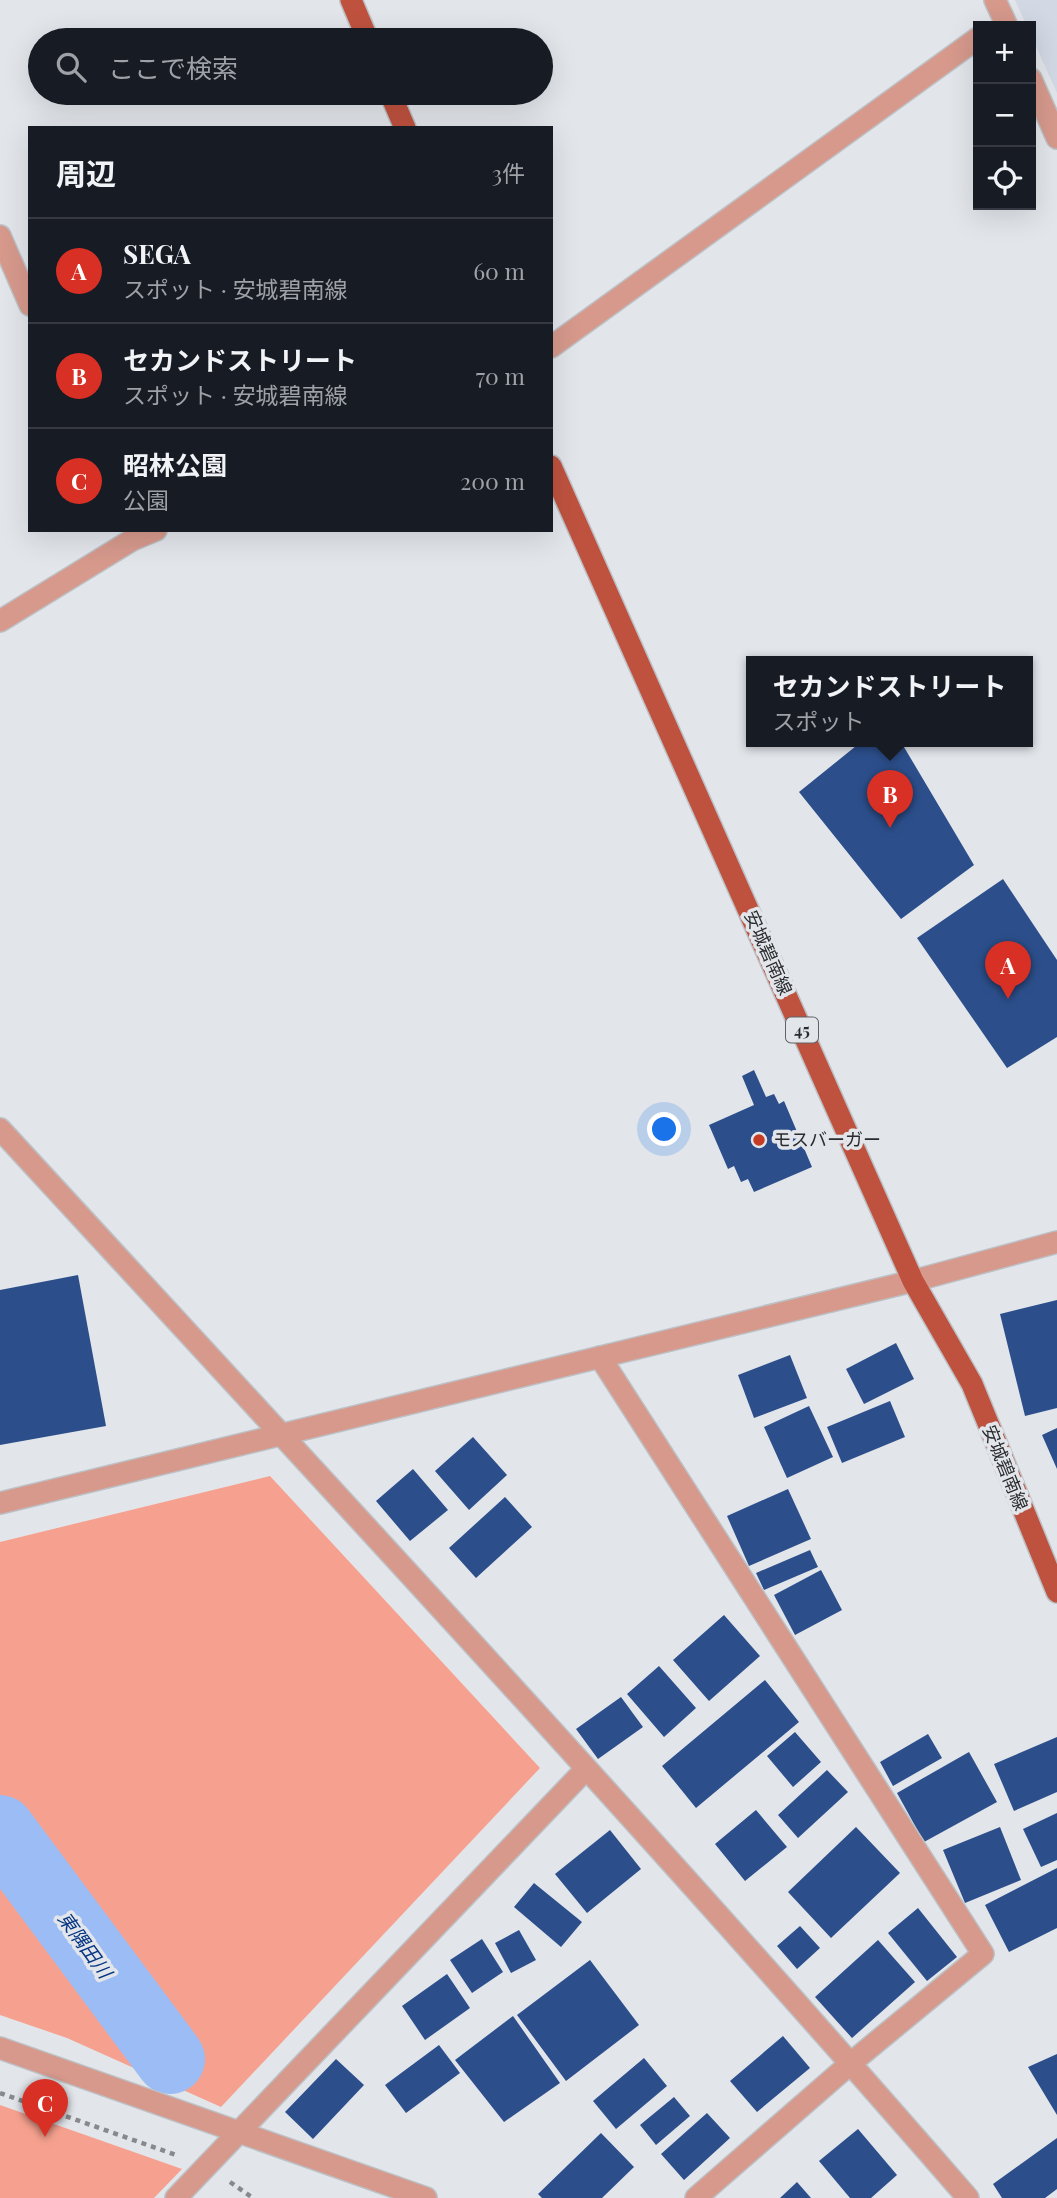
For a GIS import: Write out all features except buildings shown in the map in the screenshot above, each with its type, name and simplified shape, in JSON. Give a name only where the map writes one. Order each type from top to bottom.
[{"type":"main road","points":[[351,0],[363,28]]},
{"type":"main road","points":[[395,105],[404,126]]},
{"type":"main road","name":"安城碧南線","points":[[553,471],[913,1281],[972,1384],[1057,1592]]},
{"type":"street","points":[[995,0],[1001,21]]},
{"type":"street","points":[[553,346],[973,42]]},
{"type":"street","points":[[1033,84],[1057,138]]},
{"type":"street","points":[[0,236],[28,300]]},
{"type":"street","points":[[0,621],[130,535]]},
{"type":"street","points":[[0,1129],[586,1769],[851,2063],[968,2198]]},
{"type":"street","points":[[0,1503],[913,1281],[1057,1242]]},
{"type":"street","points":[[600,1357],[983,1954],[851,2063],[696,2198]]},
{"type":"street","points":[[176,2198],[586,1769]]},
{"type":"street","points":[[0,2048],[426,2198]]},
{"type":"path","points":[[0,2093],[206,2165]]},
{"type":"shaded area","points":[[1015,0],[1057,0],[1057,93],[1036,46],[1036,21],[1025,21]]},
{"type":"shaded area","points":[[270,1476],[540,1768],[221,2107],[67,2038],[0,2015],[0,1542]]},
{"type":"shaded area","points":[[0,2105],[182,2169],[154,2198],[0,2198]]},
{"type":"waterway","name":"東隅田川","points":[[0,1830],[170,2059]]},
{"type":"place","name":"セカンドストリート","points":[[890,828]]},
{"type":"place","name":"SEGA","points":[[1008,999]]},
{"type":"place","name":"モスバーガー","points":[[759,1140]]},
{"type":"place","name":"昭林公園","points":[[45,2137]]}]
